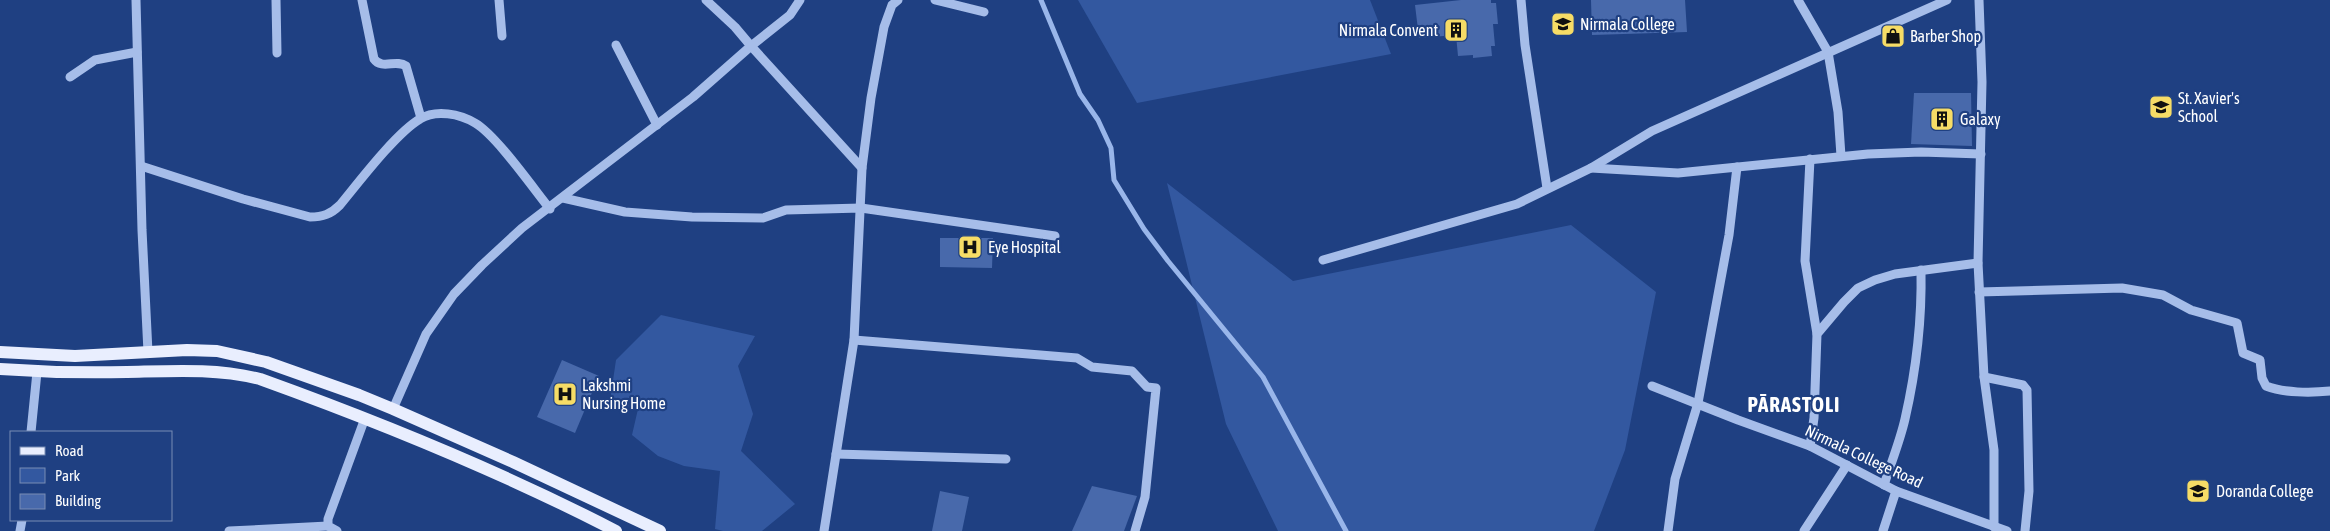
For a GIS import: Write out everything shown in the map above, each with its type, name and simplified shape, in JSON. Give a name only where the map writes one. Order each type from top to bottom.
[{"type":"main road","points":[[0,352],[75,356],[207,351],[239,355],[300,373],[393,410],[529,469],[660,531]]},
{"type":"main road","points":[[0,369],[37,372],[196,370],[236,373],[260,379],[365,418],[554,498],[616,531]]},
{"type":"street","points":[[136,0],[142,230],[148,352]]},
{"type":"street","points":[[276,0],[277,53]]},
{"type":"street","points":[[362,0],[374,59],[382,64],[398,63],[406,66],[421,118]]},
{"type":"street","points":[[499,0],[502,36]]},
{"type":"street","points":[[706,0],[735,27],[862,168]]},
{"type":"street","points":[[393,410],[426,334],[454,294],[482,265],[522,228],[550,209],[693,97],[790,14],[800,0]]},
{"type":"street","points":[[824,531],[854,340],[862,168],[878,51],[884,26],[892,6],[898,0]]},
{"type":"street","points":[[935,0],[984,12]]},
{"type":"street","points":[[1521,0],[1525,45],[1547,188]]},
{"type":"street","points":[[1798,0],[1828,52],[1838,112],[1841,156]]},
{"type":"street","points":[[1323,260],[1517,204],[1591,168],[1652,131],[1947,0]]},
{"type":"street","points":[[1979,0],[1982,82],[1978,263],[1984,378],[1994,450],[1994,527]]},
{"type":"street","points":[[616,46],[657,125]]},
{"type":"street","points":[[70,77],[95,60],[137,52]]},
{"type":"street","points":[[141,166],[243,199],[310,217],[319,217],[328,214],[340,205],[401,135],[421,118],[448,114],[476,123],[499,145],[550,209]]},
{"type":"street","points":[[1591,168],[1678,173],[1841,156],[1921,152],[1981,154]]},
{"type":"street","points":[[1810,158],[1805,261],[1807,283],[1817,334],[1814,418],[1810,446]]},
{"type":"street","points":[[1668,531],[1675,479],[1698,403],[1729,235],[1738,168]]},
{"type":"street","points":[[563,198],[625,212],[692,217],[762,218],[786,210],[861,208],[1055,236]]},
{"type":"street","points":[[1817,334],[1858,288],[1867,282],[1895,274],[1978,263]]},
{"type":"street","points":[[1884,485],[1905,421],[1913,375],[1922,291],[1921,270]]},
{"type":"street","points":[[1979,292],[2122,288],[2163,295],[2191,310],[2237,323],[2243,354],[2260,360],[2262,378],[2266,386],[2282,389],[2330,391]]},
{"type":"street","points":[[854,340],[1077,358],[1092,367],[1132,371],[1147,387],[1156,388],[1145,497],[1135,531]]},
{"type":"street","points":[[31,431],[37,372]]},
{"type":"street","points":[[1984,378],[2023,385],[2027,390],[2029,491],[2025,531]]},
{"type":"street","name":"Nirmala College Road","points":[[1652,386],[1810,446],[1896,491],[2007,531]]},
{"type":"street","points":[[328,526],[331,509],[365,418]]},
{"type":"street","points":[[836,454],[1006,459]]},
{"type":"street","points":[[1804,531],[1847,465]]},
{"type":"street","points":[[1883,531],[1896,491]]},
{"type":"street","points":[[229,531],[328,526],[337,531]]},
{"type":"green space","points":[[1078,0],[1370,0],[1391,54],[1137,103]]},
{"type":"green space","points":[[1167,183],[1293,281],[1571,225],[1656,292],[1625,450],[1594,531],[1278,531],[1226,424]]},
{"type":"green space","points":[[661,315],[755,336],[738,366],[753,414],[741,451],[795,504],[762,531],[723,531],[715,529],[720,471],[684,466],[658,456],[632,435],[638,409],[610,401],[616,360]]},
{"type":"building","name":"Nirmala Convent","points":[[1461,0],[1491,0],[1491,3],[1496,3],[1498,24],[1493,24],[1495,46],[1491,46],[1492,56],[1473,58],[1473,55],[1458,56],[1456,35],[1419,38],[1415,5]]},
{"type":"building","points":[[1591,0],[1685,0],[1687,32],[1592,35]]},
{"type":"building","name":"Galaxy","points":[[1914,93],[1971,93],[1972,146],[1911,144]]},
{"type":"building","points":[[940,238],[993,238],[992,268],[940,267]]},
{"type":"building","points":[[562,360],[599,376],[575,433],[537,417]]},
{"type":"building","points":[[1092,486],[1137,496],[1124,531],[1072,531]]},
{"type":"building","points":[[940,491],[969,497],[962,531],[932,531]]},
{"type":"waterway","points":[[1041,0],[1080,94],[1098,120],[1111,148],[1114,180],[1144,229],[1168,261],[1263,377],[1346,531]]},
{"type":"place","name":"Nirmala College","points":[[1563,24]]},
{"type":"place","name":"Nirmala Convent","points":[[1456,30]]},
{"type":"place","name":"Barber Shop","points":[[1893,36]]},
{"type":"place","name":"St. Xavier's School","points":[[2161,107]]},
{"type":"place","name":"Galaxy","points":[[1942,119]]},
{"type":"place","name":"Eye Hospital","points":[[970,247]]},
{"type":"place","name":"Lakshmi Nursing Home","points":[[565,394]]},
{"type":"place","name":"Doranda College","points":[[2198,491]]},
{"type":"district","name":"PĀRASTOLI","points":[[1794,404]]}]
